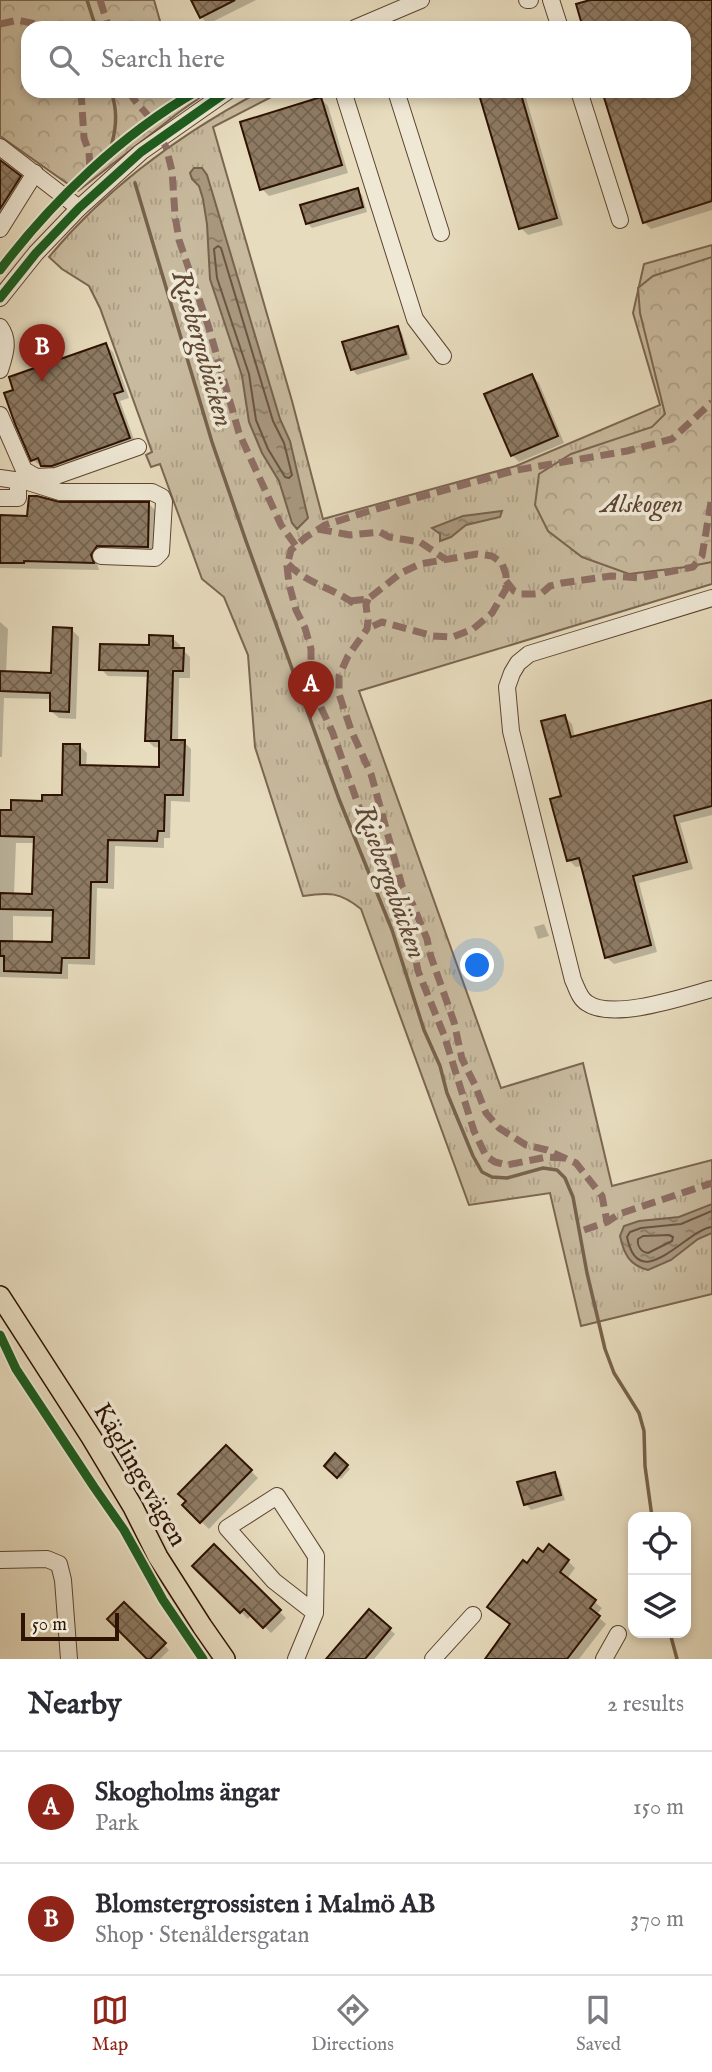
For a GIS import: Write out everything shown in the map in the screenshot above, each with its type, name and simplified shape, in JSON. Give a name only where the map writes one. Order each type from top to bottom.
[{"type":"main road","name":"Käglingevägen","points":[[4,1303],[91,1437],[133,1507],[158,1557],[225,1659]]},
{"type":"street","points":[[381,21],[421,0]]},
{"type":"street","points":[[551,0],[558,21]]},
{"type":"street","points":[[1,294],[79,208],[141,152],[218,98]]},
{"type":"street","points":[[346,98],[415,318],[443,356]]},
{"type":"street","points":[[398,98],[440,233]]},
{"type":"street","points":[[581,98],[620,220]]},
{"type":"street","points":[[0,148],[79,208]]},
{"type":"street","points":[[0,229],[35,173]]},
{"type":"street","points":[[0,327],[7,345],[0,370]]},
{"type":"street","points":[[0,415],[24,470],[36,477],[55,476],[138,447]]},
{"type":"street","points":[[0,478],[18,480],[60,492],[152,492],[162,497],[164,502],[159,555],[155,558],[101,556]]},
{"type":"street","points":[[0,498],[18,498],[18,480]]},
{"type":"street","points":[[712,598],[529,654],[518,663],[507,687],[511,731],[573,980],[580,995],[588,1004],[618,1011],[712,989]]},
{"type":"street","points":[[296,1659],[315,1613],[316,1556],[277,1496],[227,1528],[274,1581],[315,1613]]},
{"type":"street","points":[[0,1560],[47,1559],[59,1564],[63,1580],[69,1659]]},
{"type":"street","points":[[433,1659],[473,1615]]},
{"type":"street","points":[[604,1659],[618,1634]]},
{"type":"green space","points":[[0,0],[154,0],[160,21],[21,21],[21,98],[199,98],[78,191],[0,136]]},
{"type":"green space","points":[[248,98],[269,98],[213,127],[323,519],[516,466],[660,405],[633,313],[644,264],[712,245],[712,584],[359,691],[501,1088],[583,1063],[612,1186],[712,1160],[712,1294],[581,1326],[550,1193],[469,1205],[361,909],[340,896],[303,896],[255,747],[248,655],[224,597],[202,579],[160,464],[151,467],[146,455],[152,452],[100,308],[89,286],[49,257],[120,185],[174,144]]},
{"type":"green space","name":"Alskogen","points":[[712,257],[712,562],[629,574],[582,557],[548,531],[535,505],[539,474],[571,454],[652,427],[665,414],[640,313],[638,288],[653,276]]},
{"type":"water","points":[[194,168],[202,168],[207,175],[280,419],[290,441],[308,518],[297,529],[292,523],[279,481],[262,453],[249,422],[242,376],[210,279],[207,224],[199,186],[190,173]]},
{"type":"water","points":[[502,511],[500,517],[466,525],[451,537],[440,541],[440,534],[432,528],[463,516]]},
{"type":"water","points":[[712,1204],[712,1233],[698,1239],[671,1260],[648,1270],[632,1262],[623,1248],[620,1236],[624,1226],[639,1221],[679,1217]]},
{"type":"building","points":[[191,0],[235,0],[200,18]]},
{"type":"building","points":[[590,0],[712,0],[712,201],[643,223],[604,98],[691,98],[691,21],[581,21],[576,4]]},
{"type":"building","points":[[321,98],[342,165],[260,190],[240,122]]},
{"type":"building","points":[[480,98],[522,98],[557,218],[519,229]]},
{"type":"building","points":[[0,160],[21,176],[0,209]]},
{"type":"building","points":[[358,188],[363,207],[306,224],[300,205]]},
{"type":"building","points":[[398,326],[406,354],[351,370],[342,342]]},
{"type":"building","points":[[106,343],[123,391],[114,394],[130,438],[52,466],[41,466],[38,458],[31,461],[4,393],[13,390],[9,377]]},
{"type":"building","points":[[532,374],[558,436],[511,456],[484,394]]},
{"type":"building","points":[[29,496],[60,502],[149,502],[148,547],[97,546],[91,555],[94,563],[0,563],[0,515],[27,516]]},
{"type":"building","points":[[53,627],[72,628],[69,712],[50,711],[50,693],[0,691],[0,671],[51,673]]},
{"type":"building","points":[[149,635],[173,636],[173,648],[184,648],[183,671],[173,671],[171,740],[185,740],[183,795],[165,795],[164,831],[158,831],[157,841],[108,840],[107,882],[91,882],[89,958],[62,958],[61,973],[4,971],[0,941],[52,942],[53,910],[0,909],[0,893],[32,894],[34,837],[0,836],[0,810],[11,810],[11,800],[42,801],[42,795],[62,795],[63,744],[80,744],[80,765],[159,767],[159,741],[145,741],[148,671],[99,670],[100,644],[149,645]]},
{"type":"building","points":[[712,700],[712,806],[674,816],[687,862],[633,876],[651,945],[605,958],[579,858],[567,861],[550,799],[561,796],[541,721],[565,715],[571,737]]},
{"type":"building","points":[[226,1445],[252,1470],[200,1523],[182,1505],[186,1501],[178,1494]]},
{"type":"building","points":[[335,1453],[348,1465],[337,1478],[324,1466]]},
{"type":"building","points":[[555,1472],[561,1495],[524,1505],[517,1482]]},
{"type":"building","points":[[214,1544],[281,1610],[263,1628],[244,1609],[240,1613],[192,1566]]},
{"type":"building","points":[[549,1544],[569,1560],[560,1572],[596,1600],[590,1608],[600,1616],[567,1659],[485,1659],[510,1624],[487,1607],[523,1560],[527,1563],[538,1548],[543,1552]]},
{"type":"building","points":[[124,1602],[166,1643],[150,1659],[107,1619]]},
{"type":"building","points":[[369,1609],[391,1628],[365,1659],[326,1659]]},
{"type":"waterway","name":"Risebergabäcken","points":[[87,0],[94,21]]},
{"type":"waterway","name":"Risebergabäcken","points":[[112,143],[116,117],[113,98]]},
{"type":"waterway","name":"Risebergabäcken","points":[[135,183],[212,442],[246,541],[339,799],[392,930],[447,1093],[473,1156],[482,1172],[492,1177],[507,1178],[543,1168],[557,1170],[565,1178],[573,1197],[605,1349],[614,1373],[639,1413],[644,1431],[645,1466],[651,1512]]},
{"type":"waterway","name":"Risebergabäcken","points":[[671,1638],[677,1659]]},
{"type":"marked path","points":[[100,0],[107,21]]},
{"type":"marked path","points":[[0,24],[22,21]]},
{"type":"marked path","points":[[81,98],[84,138],[89,152],[90,171]]},
{"type":"marked path","points":[[133,98],[152,121]]},
{"type":"marked path","points":[[160,137],[166,147],[172,171],[179,240],[208,325],[239,433],[281,525],[296,546]]},
{"type":"marked path","points":[[564,1158],[547,1157],[507,1165],[495,1162],[486,1156],[474,1131],[444,1035],[418,971],[414,950],[389,891],[332,731],[317,699],[311,675],[311,649],[296,610],[287,566],[291,550],[325,525],[517,470],[627,451],[672,439],[712,402]]},
{"type":"marked path","points":[[506,581],[514,591],[533,594],[542,593],[550,586],[562,583],[611,576],[639,578],[693,567],[702,556],[712,496]]},
{"type":"marked path","points":[[318,529],[350,535],[380,532],[389,537],[420,542],[445,559]]},
{"type":"marked path","points":[[350,601],[368,599],[401,573],[420,564],[477,554],[492,556],[502,563],[506,575],[506,589],[492,613],[473,629],[453,637],[433,636],[382,622],[367,629]]},
{"type":"marked path","points":[[288,564],[295,571],[356,605]]},
{"type":"marked path","points":[[368,599],[367,629],[348,656],[339,676],[339,694],[351,730],[371,774],[402,886],[427,939],[454,1022],[462,1059],[486,1113],[499,1128],[526,1145],[547,1150],[576,1163],[602,1196],[607,1222]]},
{"type":"marked path","points":[[584,1230],[607,1222],[619,1214],[712,1183]]},
{"type":"cycle path","points":[[0,270],[65,194],[115,148],[185,98]]},
{"type":"cycle path","points":[[0,298],[36,253],[79,208],[141,152],[218,98]]},
{"type":"cycle path","points":[[0,1335],[16,1369],[124,1530],[163,1600],[203,1659]]},
{"type":"place","name":"Blomstergrossisten i Malmö AB","points":[[42,382]]},
{"type":"place","name":"Skogholms ängar","points":[[311,719]]}]
